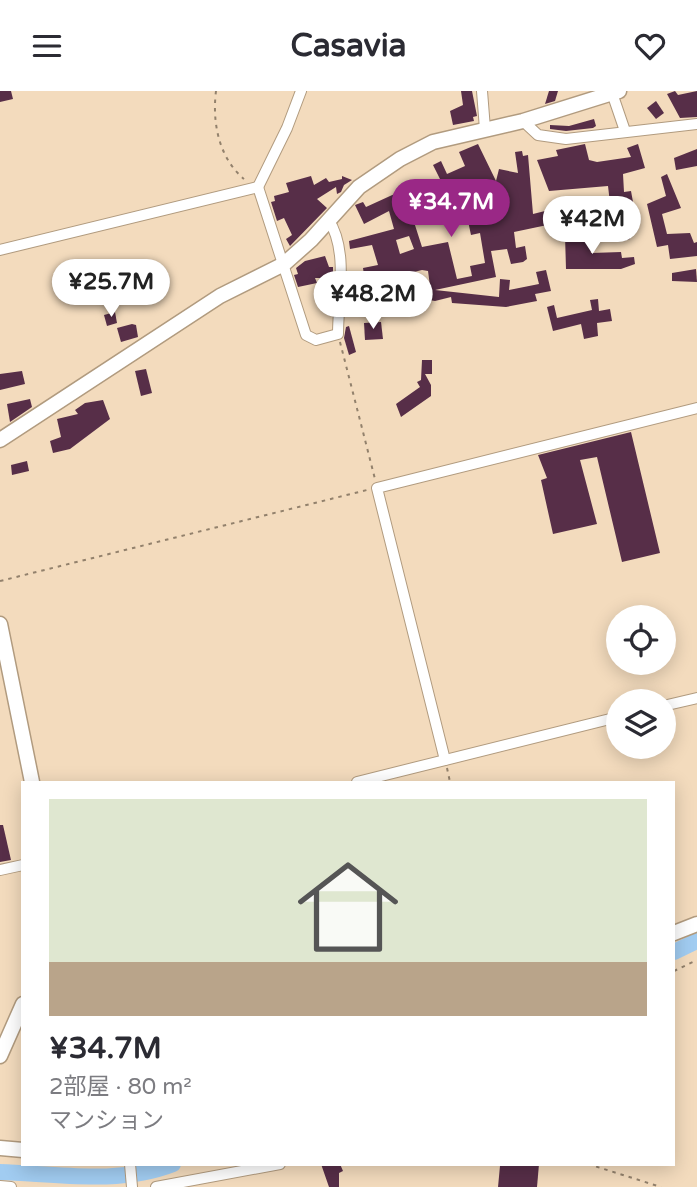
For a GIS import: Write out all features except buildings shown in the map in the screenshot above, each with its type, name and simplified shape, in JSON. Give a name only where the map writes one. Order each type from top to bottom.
[{"type":"street","points":[[0,250],[256,187],[288,128],[301,91]]},
{"type":"street","points":[[482,91],[485,129]]},
{"type":"street","points":[[0,440],[220,296],[284,264],[359,187],[400,159],[432,142],[523,121],[616,92],[625,131]]},
{"type":"street","points":[[523,121],[538,135],[566,139],[697,124]]},
{"type":"street","points":[[256,187],[306,335],[316,340],[338,334],[340,267],[337,242],[328,219]]},
{"type":"street","points":[[444,761],[377,488],[697,408]]},
{"type":"street","points":[[0,624],[32,781]]},
{"type":"street","points":[[676,703],[697,698]]},
{"type":"street","points":[[361,781],[606,720]]},
{"type":"street","points":[[0,870],[21,865]]},
{"type":"street","points":[[675,933],[697,924]]},
{"type":"street","points":[[0,1056],[21,1009]]},
{"type":"street","points":[[0,1148],[21,1150]]},
{"type":"street","points":[[130,1166],[132,1187]]},
{"type":"street","points":[[156,1187],[269,1166]]},
{"type":"street","points":[[0,1186],[12,1187]]},
{"type":"path","points":[[215,91],[213,109],[227,159],[256,187]]},
{"type":"path","points":[[0,581],[377,488],[338,334]]},
{"type":"path","points":[[444,761],[450,781]]},
{"type":"path","points":[[675,971],[697,960]]},
{"type":"path","points":[[594,1166],[661,1187]]},
{"type":"waterway","points":[[675,952],[697,941]]},
{"type":"waterway","points":[[0,1172],[88,1177],[131,1174],[166,1166]]}]
